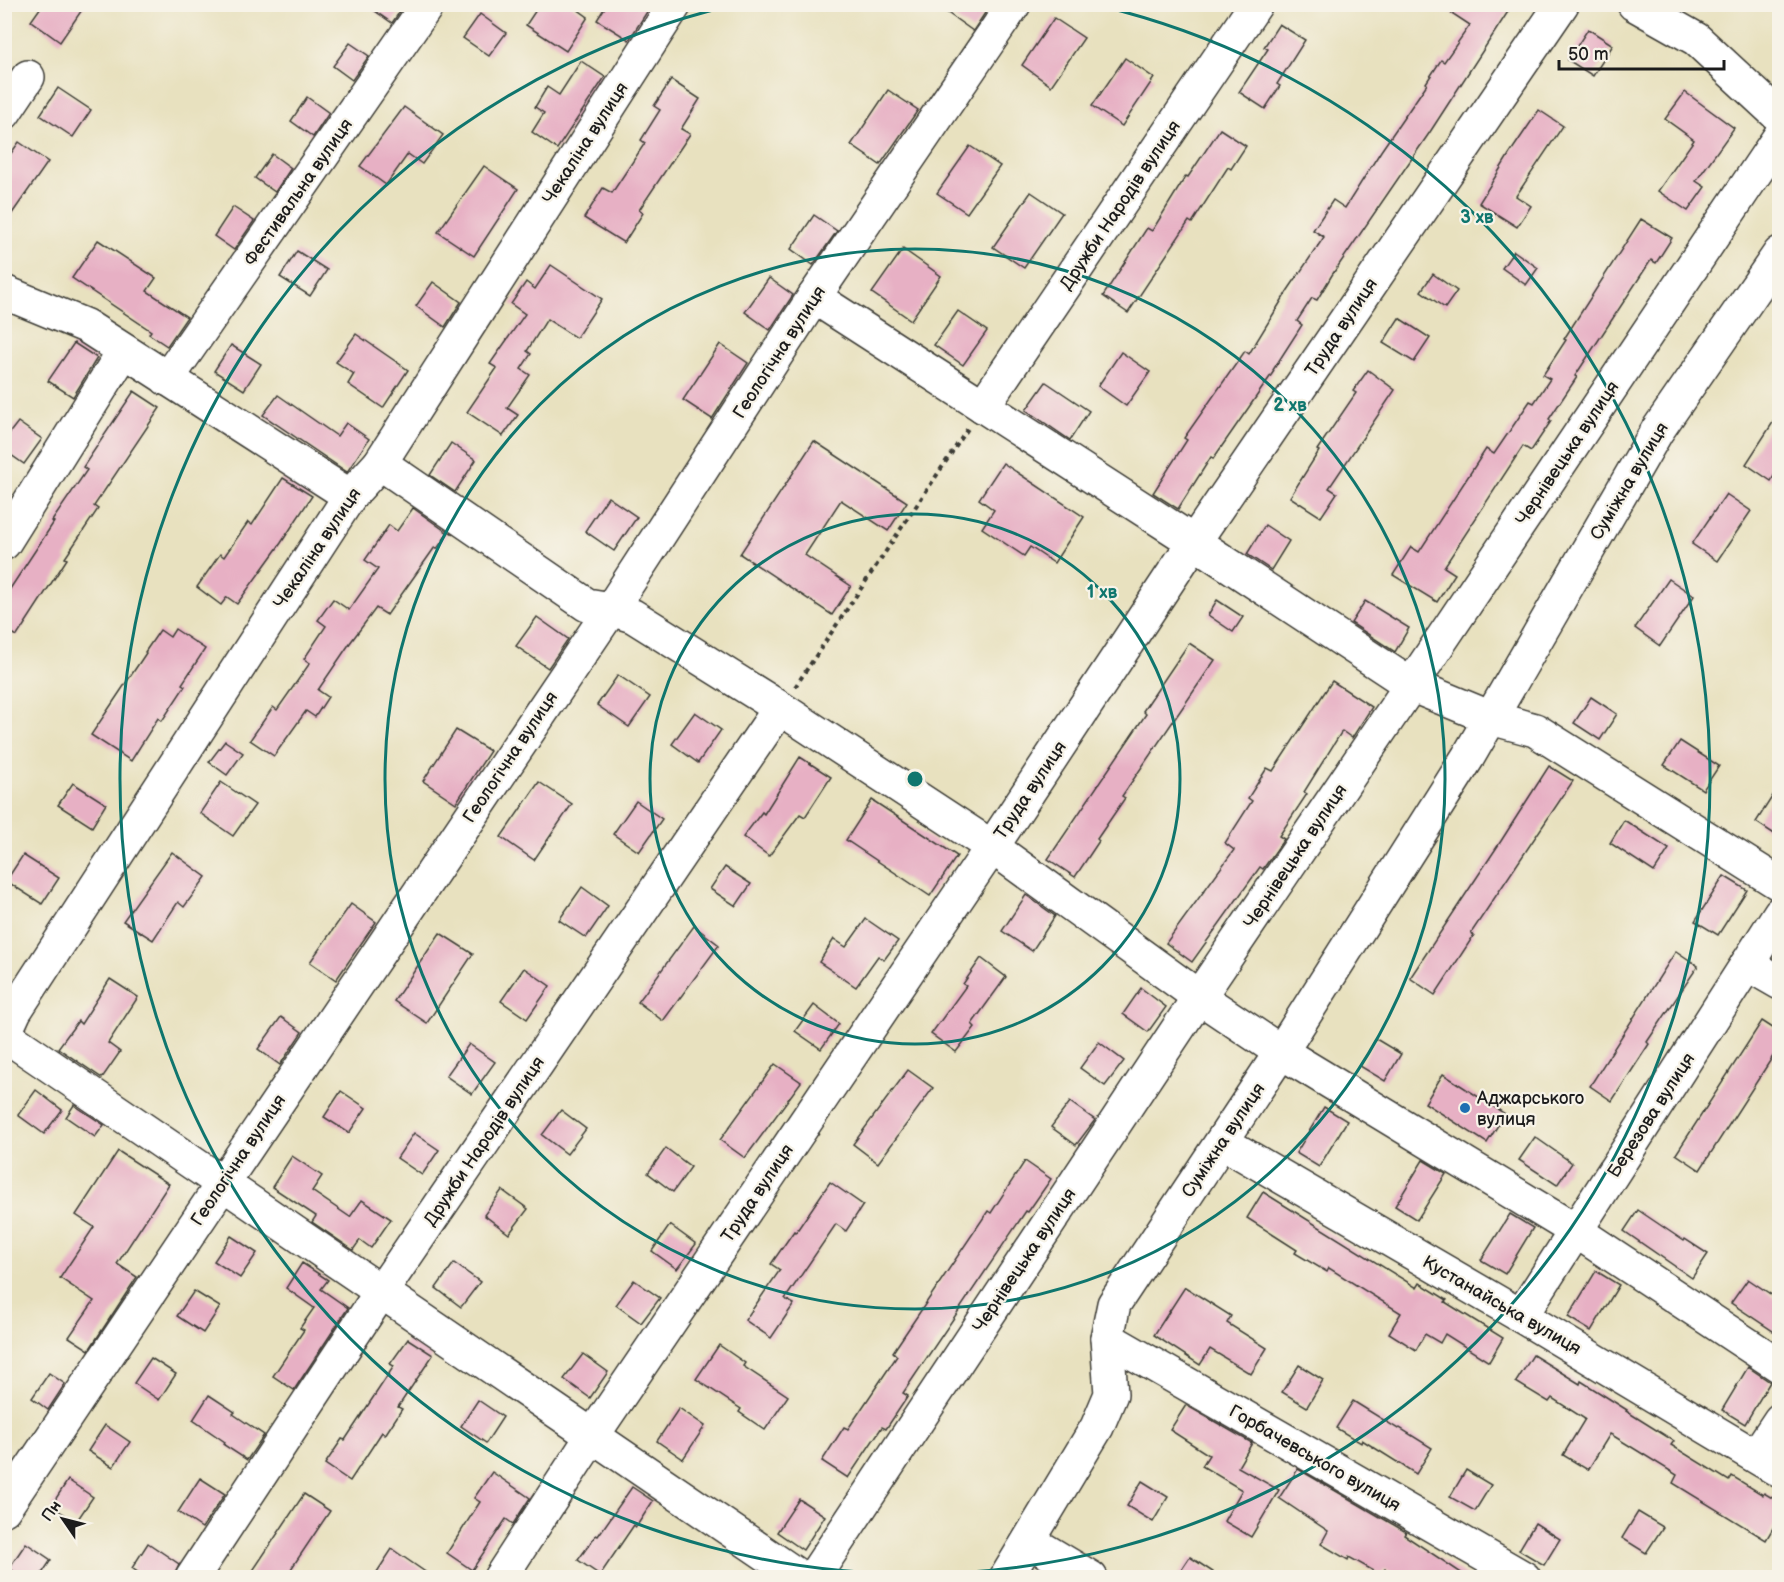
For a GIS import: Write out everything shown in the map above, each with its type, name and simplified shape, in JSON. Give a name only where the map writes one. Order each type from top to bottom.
[{"type":"street","name":"Фестивальна вулиця","points":[[167,379],[428,4]]},
{"type":"street","name":"Чекаліна вулиця","points":[[7,1021],[350,496],[380,463],[675,4]]},
{"type":"street","name":"Геологічна вулиця","points":[[4,1509],[611,609],[814,297],[1014,4]]},
{"type":"street","name":"Дружби Народів вулиця","points":[[983,406],[1256,4]]},
{"type":"street","name":"Труда вулиця","points":[[500,1578],[593,1435],[992,847],[1194,542],[1562,4]]},
{"type":"street","points":[[1634,4],[1696,39],[1779,117]]},
{"type":"street","points":[[4,113],[28,77]]},
{"type":"street","name":"Чернівецька вулиця","points":[[813,1578],[1199,997],[1779,136]]},
{"type":"street","name":"Суміжна вулиця","points":[[1006,1578],[1097,1427],[1111,1394],[1107,1338],[1114,1304],[1281,1052],[1468,757],[1657,431],[1779,253]]},
{"type":"street","points":[[4,292],[86,326],[350,496]]},
{"type":"street","points":[[814,297],[1411,685],[1491,718],[1535,730],[1779,884]]},
{"type":"street","points":[[4,543],[124,351]]},
{"type":"street","points":[[380,463],[586,605],[611,609],[633,616],[780,708],[992,847],[1199,997],[1281,1052],[1576,1231],[1779,1366]]},
{"type":"street","name":"Дружби Народів вулиця","points":[[192,1578],[381,1292],[780,708]]},
{"type":"street","name":"Березова вулиця","points":[[1521,1316],[1779,913]]},
{"type":"street","points":[[1747,964],[1779,983]]},
{"type":"street","points":[[7,1021],[223,1183],[801,1578]]},
{"type":"street","name":"Кустанайська вулиця","points":[[1222,1142],[1521,1316],[1768,1464]]},
{"type":"street","name":"Горбачевського вулиця","points":[[1107,1338],[1524,1578]]},
{"type":"street","points":[[1768,1464],[1779,1420]]},
{"type":"street","points":[[1029,1541],[1091,1578]]},
{"type":"path","points":[[780,708],[983,406]]},
{"type":"building","points":[[43,4],[86,4],[60,42],[31,21]]},
{"type":"building","points":[[365,4],[405,4],[392,23]]},
{"type":"building","points":[[540,4],[570,4],[588,17],[566,51],[526,25]]},
{"type":"building","points":[[607,4],[652,4],[629,40],[597,20]]},
{"type":"building","points":[[935,4],[991,4],[973,31]]},
{"type":"building","points":[[1438,4],[1513,4],[1317,300],[1312,298],[1297,321],[1302,325],[1274,371],[1213,459],[1211,457],[1178,509],[1153,493],[1187,440],[1184,438],[1245,351],[1249,354],[1324,237],[1313,230],[1333,200],[1345,208],[1441,60],[1444,62],[1470,25]]},
{"type":"building","points":[[480,14],[506,33],[489,56],[463,38]]},
{"type":"building","points":[[1054,18],[1084,38],[1051,86],[1022,65]]},
{"type":"building","points":[[1279,24],[1305,40],[1277,84],[1280,86],[1265,109],[1239,92],[1268,49],[1264,47]]},
{"type":"building","points":[[1588,29],[1613,45],[1593,76],[1568,60]]},
{"type":"building","points":[[350,43],[369,56],[352,80],[333,66]]},
{"type":"building","points":[[1125,58],[1154,78],[1122,126],[1092,106]]},
{"type":"building","points":[[581,61],[605,77],[557,149],[532,132],[544,113],[535,107],[547,87],[559,95]]},
{"type":"building","points":[[671,80],[700,99],[681,129],[690,134],[639,210],[643,213],[624,243],[584,218],[603,188],[612,193],[645,143],[641,140],[660,110],[654,106]]},
{"type":"building","points":[[58,88],[91,110],[73,137],[40,115]]},
{"type":"building","points":[[888,90],[918,110],[880,165],[851,145]]},
{"type":"building","points":[[1685,92],[1734,128],[1696,181],[1705,187],[1688,211],[1658,191],[1694,140],[1665,119]]},
{"type":"building","points":[[307,97],[329,113],[313,137],[291,121]]},
{"type":"building","points":[[404,107],[443,135],[422,164],[408,154],[386,185],[360,166]]},
{"type":"building","points":[[1539,110],[1563,126],[1516,196],[1531,206],[1517,227],[1479,203]]},
{"type":"building","points":[[1220,129],[1246,146],[1231,169],[1228,167],[1192,223],[1189,221],[1128,313],[1103,296],[1147,228],[1152,231],[1186,176],[1188,177]]},
{"type":"building","points":[[19,142],[48,162],[4,225],[4,163]]},
{"type":"building","points":[[970,146],[1000,166],[967,213],[937,193]]},
{"type":"building","points":[[272,154],[291,168],[275,192],[255,178]]},
{"type":"building","points":[[484,166],[518,189],[474,256],[438,232]]},
{"type":"building","points":[[1031,192],[1062,213],[1024,268],[993,247]]},
{"type":"building","points":[[233,207],[254,221],[234,250],[214,236]]},
{"type":"building","points":[[814,215],[837,231],[813,265],[791,249]]},
{"type":"building","points":[[1641,219],[1672,238],[1656,263],[1651,260],[1575,376],[1577,377],[1531,451],[1523,446],[1444,567],[1455,574],[1437,602],[1393,575],[1411,547],[1419,552],[1486,449],[1494,454],[1530,401],[1534,403],[1550,379],[1543,375]]},
{"type":"building","points":[[98,240],[156,278],[147,291],[187,317],[167,346],[149,334],[151,331],[72,278]]},
{"type":"building","points":[[903,249],[941,276],[911,320],[872,293]]},
{"type":"building","points":[[297,251],[327,270],[310,296],[280,277]]},
{"type":"building","points":[[1514,251],[1538,268],[1526,285],[1502,268]]},
{"type":"building","points":[[551,265],[602,299],[576,338],[547,319],[527,351],[531,354],[521,369],[530,375],[507,408],[518,415],[503,436],[467,412],[497,368],[490,364],[525,314],[511,304],[526,282],[535,289]]},
{"type":"building","points":[[1433,274],[1457,291],[1445,308],[1421,291]]},
{"type":"building","points":[[769,278],[793,295],[770,330],[745,312]]},
{"type":"building","points":[[433,282],[461,302],[445,327],[416,306]]},
{"type":"building","points":[[958,311],[987,331],[963,365],[934,345]]},
{"type":"building","points":[[1399,318],[1430,338],[1414,362],[1383,343]]},
{"type":"building","points":[[356,334],[408,370],[383,408],[348,384],[354,374],[336,362]]},
{"type":"building","points":[[74,343],[97,358],[73,397],[48,381]]},
{"type":"building","points":[[720,344],[748,363],[712,419],[683,400]]},
{"type":"building","points":[[231,345],[261,364],[244,390],[214,371]]},
{"type":"building","points":[[1121,352],[1150,372],[1126,406],[1098,386]]},
{"type":"building","points":[[1368,370],[1395,390],[1329,488],[1337,493],[1321,517],[1290,497],[1319,451],[1317,450],[1356,393],[1353,391]]},
{"type":"building","points":[[1046,382],[1089,411],[1070,440],[1026,410]]},
{"type":"building","points":[[134,391],[160,408],[94,506],[98,509],[17,636],[4,628],[4,598],[87,470],[83,467]]},
{"type":"building","points":[[278,395],[337,436],[346,423],[369,439],[347,472],[263,415]]},
{"type":"building","points":[[1779,413],[1779,467],[1771,481],[1746,464]]},
{"type":"building","points":[[18,422],[42,439],[24,464],[4,450],[4,440]]},
{"type":"building","points":[[814,441],[907,502],[888,531],[841,500],[805,555],[851,586],[832,615],[740,554]]},
{"type":"building","points":[[451,443],[476,460],[455,492],[430,475]]},
{"type":"building","points":[[1003,463],[1084,517],[1054,563],[1030,547],[1024,556],[982,528],[994,510],[979,499]]},
{"type":"building","points":[[283,478],[312,496],[237,604],[227,597],[221,605],[197,587],[220,554],[224,557],[248,522],[252,525]]},
{"type":"building","points":[[1726,494],[1751,511],[1717,561],[1692,544]]},
{"type":"building","points":[[608,497],[637,517],[614,551],[585,531]]},
{"type":"building","points":[[413,508],[448,533],[437,549],[435,547],[387,615],[376,608],[318,690],[328,697],[315,717],[306,711],[274,756],[250,740],[273,707],[277,710],[310,663],[304,659],[326,626],[318,620],[333,599],[349,610],[378,569],[365,560],[389,525],[397,531]]},
{"type":"building","points":[[1265,525],[1289,541],[1271,570],[1247,554]]},
{"type":"building","points":[[1669,579],[1694,596],[1660,646],[1635,628]]},
{"type":"building","points":[[1217,600],[1243,617],[1233,632],[1208,615]]},
{"type":"building","points":[[1365,601],[1409,628],[1395,652],[1351,623]]},
{"type":"building","points":[[537,617],[568,639],[548,668],[516,646]]},
{"type":"building","points":[[175,629],[205,649],[182,684],[185,686],[162,721],[158,718],[131,761],[91,735],[160,630],[170,637]]},
{"type":"building","points":[[1189,643],[1215,660],[1122,796],[1125,798],[1075,877],[1048,859],[1146,714],[1143,711]]},
{"type":"building","points":[[618,675],[650,697],[629,727],[597,705]]},
{"type":"building","points":[[1332,681],[1372,707],[1352,738],[1342,731],[1304,792],[1307,794],[1279,836],[1284,839],[1263,869],[1260,867],[1192,962],[1166,943],[1234,850],[1225,843],[1252,801],[1248,798],[1267,768],[1273,771]]},
{"type":"building","points":[[1591,697],[1617,714],[1600,740],[1574,723]]},
{"type":"building","points":[[695,712],[721,730],[698,763],[672,744]]},
{"type":"building","points":[[456,730],[490,751],[456,803],[423,781]]},
{"type":"building","points":[[225,741],[243,753],[227,775],[209,762]]},
{"type":"building","points":[[1680,741],[1719,766],[1703,790],[1664,765]]},
{"type":"building","points":[[800,757],[831,777],[805,817],[800,814],[769,856],[743,837],[762,812],[764,814]]},
{"type":"building","points":[[1549,766],[1573,781],[1471,933],[1474,935],[1435,995],[1410,978]]},
{"type":"building","points":[[221,782],[255,805],[233,836],[200,813]]},
{"type":"building","points":[[539,782],[572,804],[534,860],[501,837]]},
{"type":"building","points":[[73,783],[106,804],[92,827],[58,805]]},
{"type":"building","points":[[1779,786],[1779,837],[1756,822]]},
{"type":"building","points":[[872,800],[957,856],[930,896],[846,840]]},
{"type":"building","points":[[636,801],[662,819],[639,852],[613,834]]},
{"type":"building","points":[[1624,820],[1669,849],[1654,872],[1610,843]]},
{"type":"building","points":[[172,852],[206,877],[184,907],[178,902],[153,940],[123,921]]},
{"type":"building","points":[[23,855],[59,878],[42,904],[6,881]]},
{"type":"building","points":[[725,867],[751,884],[736,906],[710,889]]},
{"type":"building","points":[[1724,876],[1747,890],[1718,935],[1695,921]]},
{"type":"building","points":[[582,887],[608,906],[586,938],[559,920]]},
{"type":"building","points":[[1026,895],[1055,916],[1032,951],[1002,931]]},
{"type":"building","points":[[351,904],[376,922],[336,980],[310,962]]},
{"type":"building","points":[[866,919],[898,941],[884,960],[878,956],[856,987],[819,962],[834,939],[846,947]]},
{"type":"building","points":[[694,926],[719,945],[663,1021],[638,1002]]},
{"type":"building","points":[[440,933],[473,954],[427,1023],[394,1001]]},
{"type":"building","points":[[1676,951],[1698,966],[1647,1042],[1649,1044],[1612,1101],[1590,1086]]},
{"type":"building","points":[[981,958],[1006,977],[972,1024],[975,1027],[956,1052],[931,1034],[966,986],[963,984]]},
{"type":"building","points":[[524,968],[550,986],[527,1019],[501,1001]]},
{"type":"building","points":[[110,979],[138,997],[108,1043],[120,1052],[102,1078],[58,1048],[78,1021],[81,1024]]},
{"type":"building","points":[[1141,988],[1166,1007],[1148,1032],[1123,1014]]},
{"type":"building","points":[[814,1005],[839,1024],[821,1049],[795,1031]]},
{"type":"building","points":[[281,1017],[302,1032],[280,1065],[258,1049]]},
{"type":"building","points":[[1762,1021],[1779,1032],[1779,1047],[1700,1170],[1676,1154]]},
{"type":"building","points":[[1376,1039],[1401,1054],[1385,1081],[1360,1066]]},
{"type":"building","points":[[1099,1042],[1124,1061],[1105,1086],[1080,1068]]},
{"type":"building","points":[[469,1044],[495,1062],[472,1094],[446,1076]]},
{"type":"building","points":[[775,1064],[801,1082],[745,1158],[720,1140]]},
{"type":"building","points":[[908,1070],[933,1088],[878,1163],[853,1144]]},
{"type":"building","name":"Аджарського вулиця","points":[[1443,1074],[1505,1114],[1487,1143],[1425,1103]]},
{"type":"building","points":[[36,1090],[62,1110],[44,1134],[18,1115]]},
{"type":"building","points":[[341,1091],[366,1108],[349,1133],[324,1117]]},
{"type":"building","points":[[1070,1102],[1095,1120],[1076,1145],[1051,1127]]},
{"type":"building","points":[[74,1105],[104,1125],[95,1137],[66,1117]]},
{"type":"building","points":[[1324,1107],[1347,1121],[1319,1167],[1296,1153]]},
{"type":"building","points":[[561,1110],[586,1129],[567,1154],[542,1135]]},
{"type":"building","points":[[414,1133],[439,1150],[422,1175],[397,1158]]},
{"type":"building","points":[[1535,1137],[1572,1163],[1557,1185],[1519,1160]]},
{"type":"building","points":[[666,1148],[691,1167],[673,1192],[648,1173]]},
{"type":"building","points":[[118,1151],[169,1184],[117,1264],[137,1277],[89,1350],[69,1337],[94,1301],[60,1278],[94,1227],[76,1215]]},
{"type":"building","points":[[292,1156],[322,1176],[312,1191],[350,1217],[362,1200],[391,1219],[371,1248],[360,1240],[353,1250],[312,1222],[316,1216],[272,1187]]},
{"type":"building","points":[[1423,1160],[1446,1174],[1417,1220],[1395,1206]]},
{"type":"building","points":[[1025,1161],[1051,1179],[1028,1212],[1026,1211],[903,1393],[908,1396],[886,1429],[882,1427],[848,1478],[822,1461],[844,1427],[848,1429],[897,1356],[893,1352],[988,1211],[991,1213]]},
{"type":"building","points":[[830,1182],[863,1205],[846,1231],[836,1224],[785,1299],[794,1304],[771,1338],[745,1320],[780,1270],[771,1264]]},
{"type":"building","points":[[502,1190],[528,1209],[509,1234],[484,1215]]},
{"type":"building","points":[[1263,1192],[1417,1288],[1420,1283],[1447,1300],[1445,1302],[1503,1338],[1489,1362],[1445,1334],[1440,1343],[1425,1334],[1416,1350],[1389,1333],[1401,1313],[1329,1268],[1327,1272],[1295,1253],[1297,1250],[1247,1218]]},
{"type":"building","points":[[1638,1210],[1708,1254],[1692,1278],[1624,1231]]},
{"type":"building","points":[[1510,1214],[1533,1228],[1505,1274],[1481,1260]]},
{"type":"building","points":[[670,1225],[696,1244],[677,1269],[652,1251]]},
{"type":"building","points":[[231,1236],[257,1253],[240,1278],[214,1261]]},
{"type":"building","points":[[302,1263],[328,1280],[321,1289],[348,1308],[294,1390],[273,1376],[304,1330],[300,1328],[314,1308],[286,1288]]},
{"type":"building","points":[[454,1263],[480,1282],[461,1307],[436,1288]]},
{"type":"building","points":[[1596,1271],[1619,1285],[1591,1331],[1568,1317]]},
{"type":"building","points":[[1748,1279],[1779,1300],[1779,1335],[1731,1303]]},
{"type":"building","points":[[634,1280],[660,1298],[641,1323],[616,1305]]},
{"type":"building","points":[[1185,1287],[1231,1316],[1227,1323],[1267,1348],[1251,1374],[1210,1349],[1200,1365],[1154,1335]]},
{"type":"building","points":[[194,1291],[220,1307],[203,1333],[177,1316]]},
{"type":"building","points":[[408,1339],[433,1355],[398,1407],[402,1409],[385,1435],[382,1432],[350,1481],[325,1464],[342,1439],[345,1440],[394,1366],[390,1364]]},
{"type":"building","points":[[719,1345],[745,1363],[743,1366],[788,1396],[765,1430],[739,1412],[741,1409],[696,1379]]},
{"type":"building","points":[[583,1354],[608,1372],[590,1398],[564,1379]]},
{"type":"building","points":[[1533,1355],[1627,1410],[1674,1441],[1671,1445],[1729,1481],[1732,1476],[1779,1502],[1779,1518],[1766,1540],[1673,1483],[1677,1475],[1610,1434],[1588,1470],[1563,1455],[1585,1419],[1552,1398],[1549,1402],[1516,1382]]},
{"type":"building","points":[[151,1358],[176,1374],[159,1400],[134,1383]]},
{"type":"building","points":[[1299,1365],[1323,1380],[1307,1407],[1282,1392]]},
{"type":"building","points":[[1748,1367],[1770,1382],[1745,1424],[1722,1410]]},
{"type":"building","points":[[49,1373],[65,1384],[48,1410],[32,1398]]},
{"type":"building","points":[[209,1395],[264,1435],[247,1460],[193,1420]]},
{"type":"building","points":[[478,1400],[503,1417],[486,1443],[461,1426]]},
{"type":"building","points":[[1353,1401],[1432,1448],[1416,1474],[1362,1440],[1361,1443],[1336,1428]]},
{"type":"building","points":[[1186,1405],[1252,1443],[1238,1467],[1279,1490],[1251,1537],[1224,1521],[1242,1490],[1202,1466],[1209,1455],[1170,1430]]},
{"type":"building","points":[[679,1408],[705,1426],[683,1459],[657,1441]]},
{"type":"building","points":[[105,1425],[130,1442],[113,1467],[88,1451]]},
{"type":"building","points":[[1298,1469],[1406,1532],[1404,1535],[1469,1578],[1398,1578],[1385,1569],[1381,1575],[1349,1557],[1348,1560],[1321,1544],[1328,1531],[1279,1498]]},
{"type":"building","points":[[1466,1470],[1491,1485],[1475,1511],[1450,1497]]},
{"type":"building","points":[[492,1472],[530,1498],[513,1524],[506,1519],[472,1570],[447,1553],[480,1502],[474,1498]]},
{"type":"building","points":[[200,1478],[225,1494],[202,1528],[178,1512]]},
{"type":"building","points":[[68,1480],[93,1497],[76,1522],[51,1506]]},
{"type":"building","points":[[1142,1481],[1168,1497],[1153,1522],[1127,1506]]},
{"type":"building","points":[[632,1487],[653,1501],[600,1575],[578,1560],[596,1535],[598,1536]]},
{"type":"building","points":[[304,1494],[330,1511],[285,1578],[248,1578]]},
{"type":"building","points":[[799,1499],[825,1516],[803,1550],[777,1532]]},
{"type":"building","points":[[1638,1512],[1663,1527],[1646,1553],[1622,1538]]},
{"type":"building","points":[[1535,1523],[1560,1539],[1544,1565],[1519,1550]]},
{"type":"building","points":[[26,1543],[51,1560],[39,1578],[23,1578],[9,1568]]},
{"type":"building","points":[[148,1543],[179,1564],[172,1578],[146,1578],[132,1568]]},
{"type":"building","points":[[392,1549],[434,1578],[373,1578]]},
{"type":"building","points":[[1190,1557],[1222,1578],[1176,1578]]},
{"type":"place","name":"Аджарського вулиця","points":[[1465,1108]]}]
